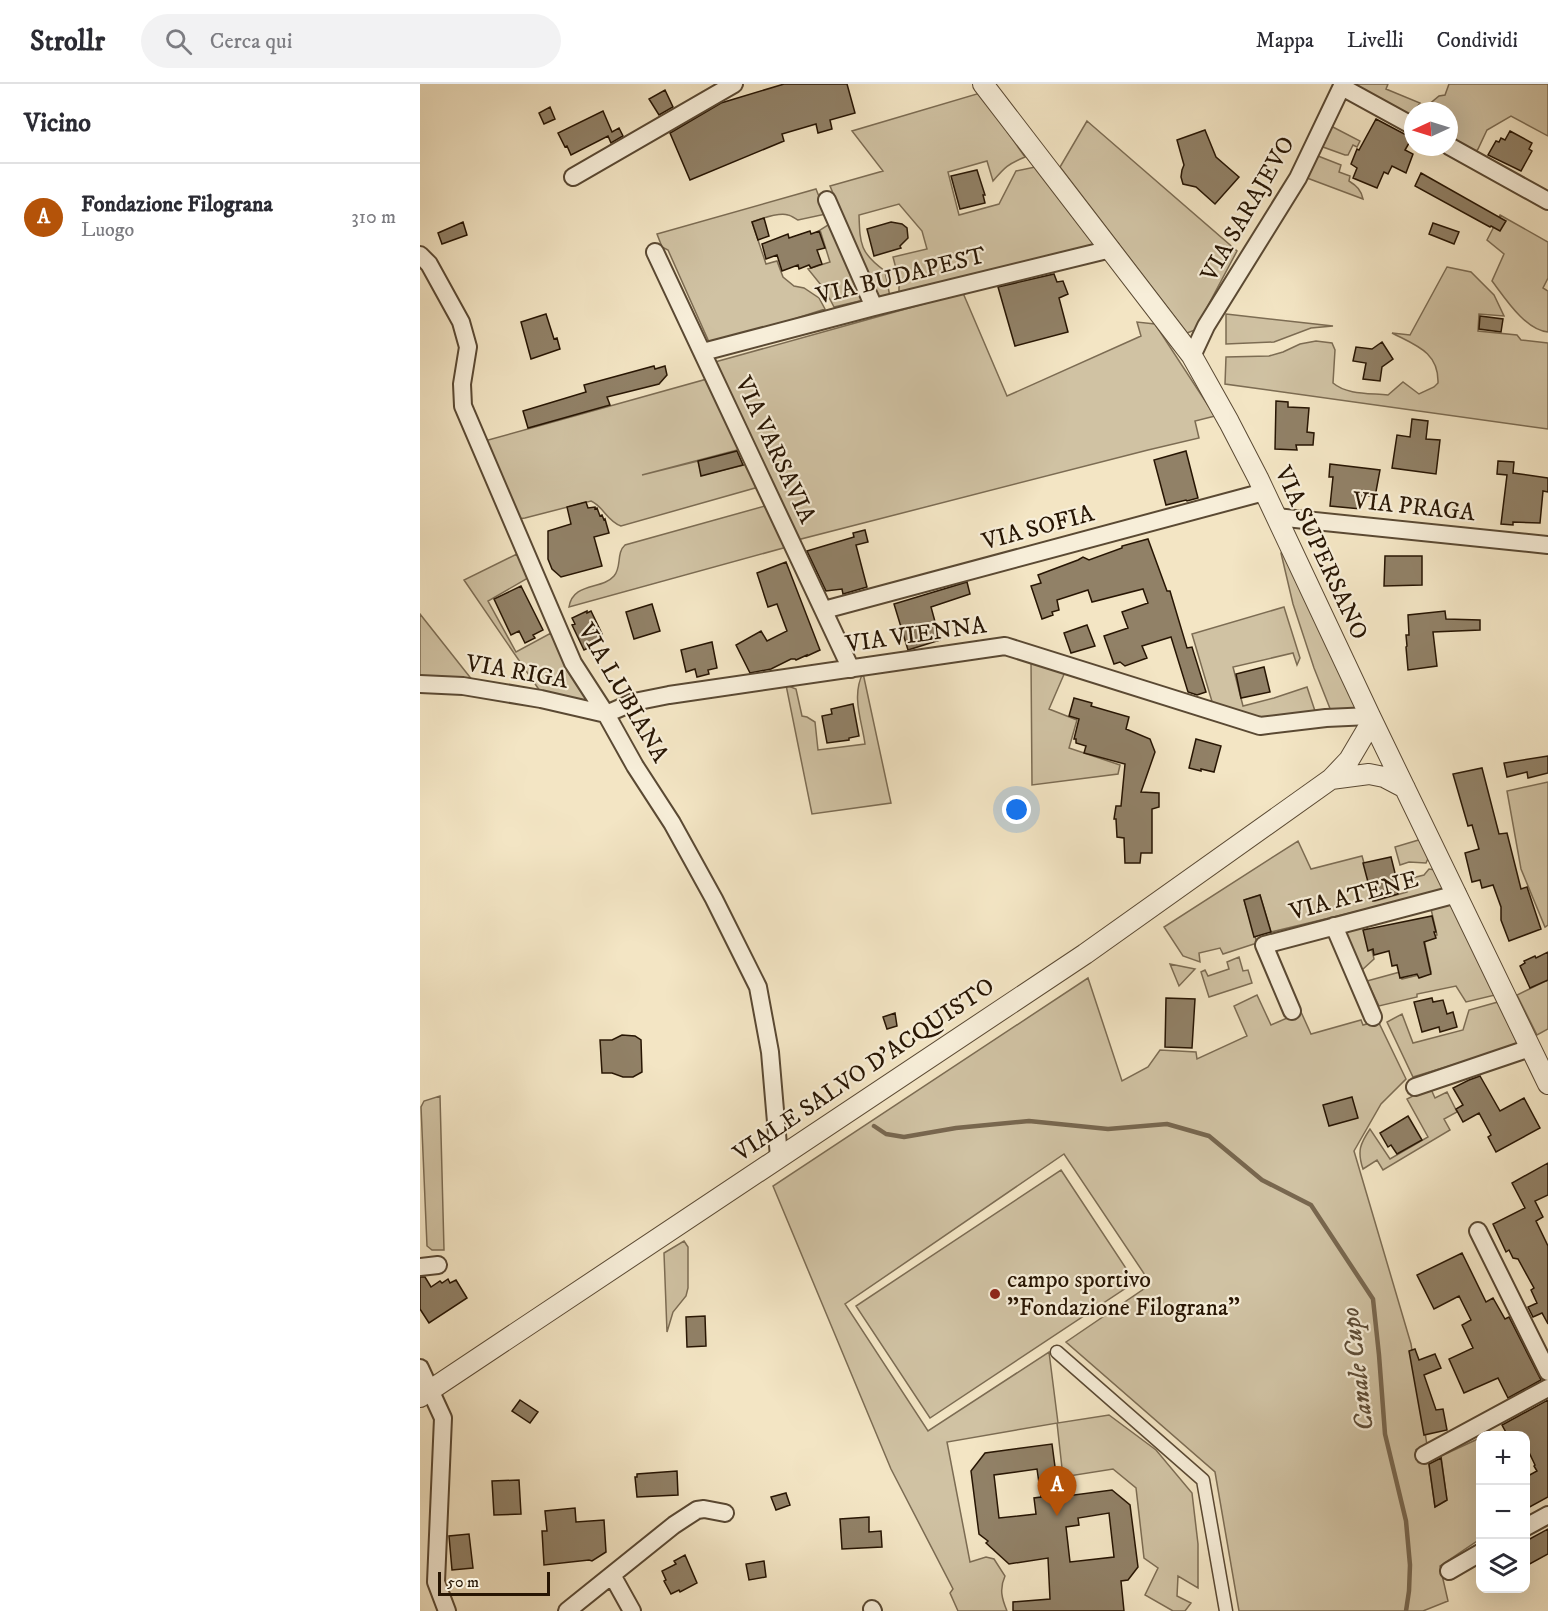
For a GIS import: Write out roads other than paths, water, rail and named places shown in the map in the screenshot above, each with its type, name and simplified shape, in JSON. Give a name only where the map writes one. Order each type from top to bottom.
[{"type":"street","points":[[573,177],[734,84]]},
{"type":"street","name":"VIA SUPERSANO","points":[[983,84],[1192,356],[1229,422],[1264,492],[1548,1084]]},
{"type":"street","points":[[1342,85],[1404,121]]},
{"type":"street","name":"VIA SARAJEVO","points":[[1192,356],[1206,326],[1298,178],[1342,85]]},
{"type":"street","points":[[1458,151],[1548,201]]},
{"type":"street","points":[[827,200],[874,306]]},
{"type":"street","name":"VIA BUDAPEST","points":[[703,352],[874,306],[1111,249]]},
{"type":"street","name":"VIA VARSAVIA","points":[[655,252],[851,669]]},
{"type":"street","name":"VIA LUBIANA","points":[[420,255],[429,264],[461,322],[468,347],[462,384],[463,406],[573,663],[672,823],[714,899],[758,987],[770,1052],[779,1157]]},
{"type":"street","name":"VIA SOFIA","points":[[824,610],[1264,492]]},
{"type":"street","name":"VIA PRAGA","points":[[1276,517],[1548,545]]},
{"type":"street","name":"VIA VIENNA","points":[[606,714],[634,702],[669,695],[1005,646],[1260,726],[1326,718],[1371,718]]},
{"type":"street","name":"VIA RIGA","points":[[420,684],[463,686],[541,699],[606,714]]},
{"type":"street","name":"VIALE SALVO D'ACQUISTO","points":[[425,1394],[1085,954],[1331,779],[1349,760],[1371,718]]},
{"type":"street","name":"VIALE SALVO D'ACQUISTO","points":[[1331,779],[1369,774],[1384,777],[1406,788]]},
{"type":"street","name":"VIA ATENE","points":[[1292,1011],[1264,945],[1457,894]]},
{"type":"street","points":[[1334,926],[1374,1017]]},
{"type":"street","points":[[1415,1087],[1530,1047]]},
{"type":"street","points":[[1478,1231],[1548,1372]]},
{"type":"street","points":[[420,1267],[438,1265]]},
{"type":"street","points":[[1057,1352],[1203,1480],[1226,1611]]},
{"type":"street","points":[[420,1368],[425,1394],[442,1418],[436,1582],[447,1611]]},
{"type":"street","points":[[1424,1455],[1548,1388]]},
{"type":"street","points":[[567,1611],[674,1525],[697,1510],[725,1513]]},
{"type":"street","points":[[1530,1525],[1548,1515]]},
{"type":"street","points":[[1449,1570],[1476,1555]]},
{"type":"street","points":[[612,1575],[632,1611]]},
{"type":"waterway","name":"Canale Cupo","points":[[874,1126],[886,1134],[904,1137],[956,1128],[1029,1121],[1108,1129],[1167,1124],[1209,1136],[1262,1180],[1311,1205],[1373,1299],[1385,1434],[1406,1521],[1410,1565],[1406,1611]]},
{"type":"place","name":"campo sportivo \"Fondazione Filograna\"","points":[[995,1294]]},
{"type":"place","name":"Fondazione Filograna","points":[[1057,1516]]}]
